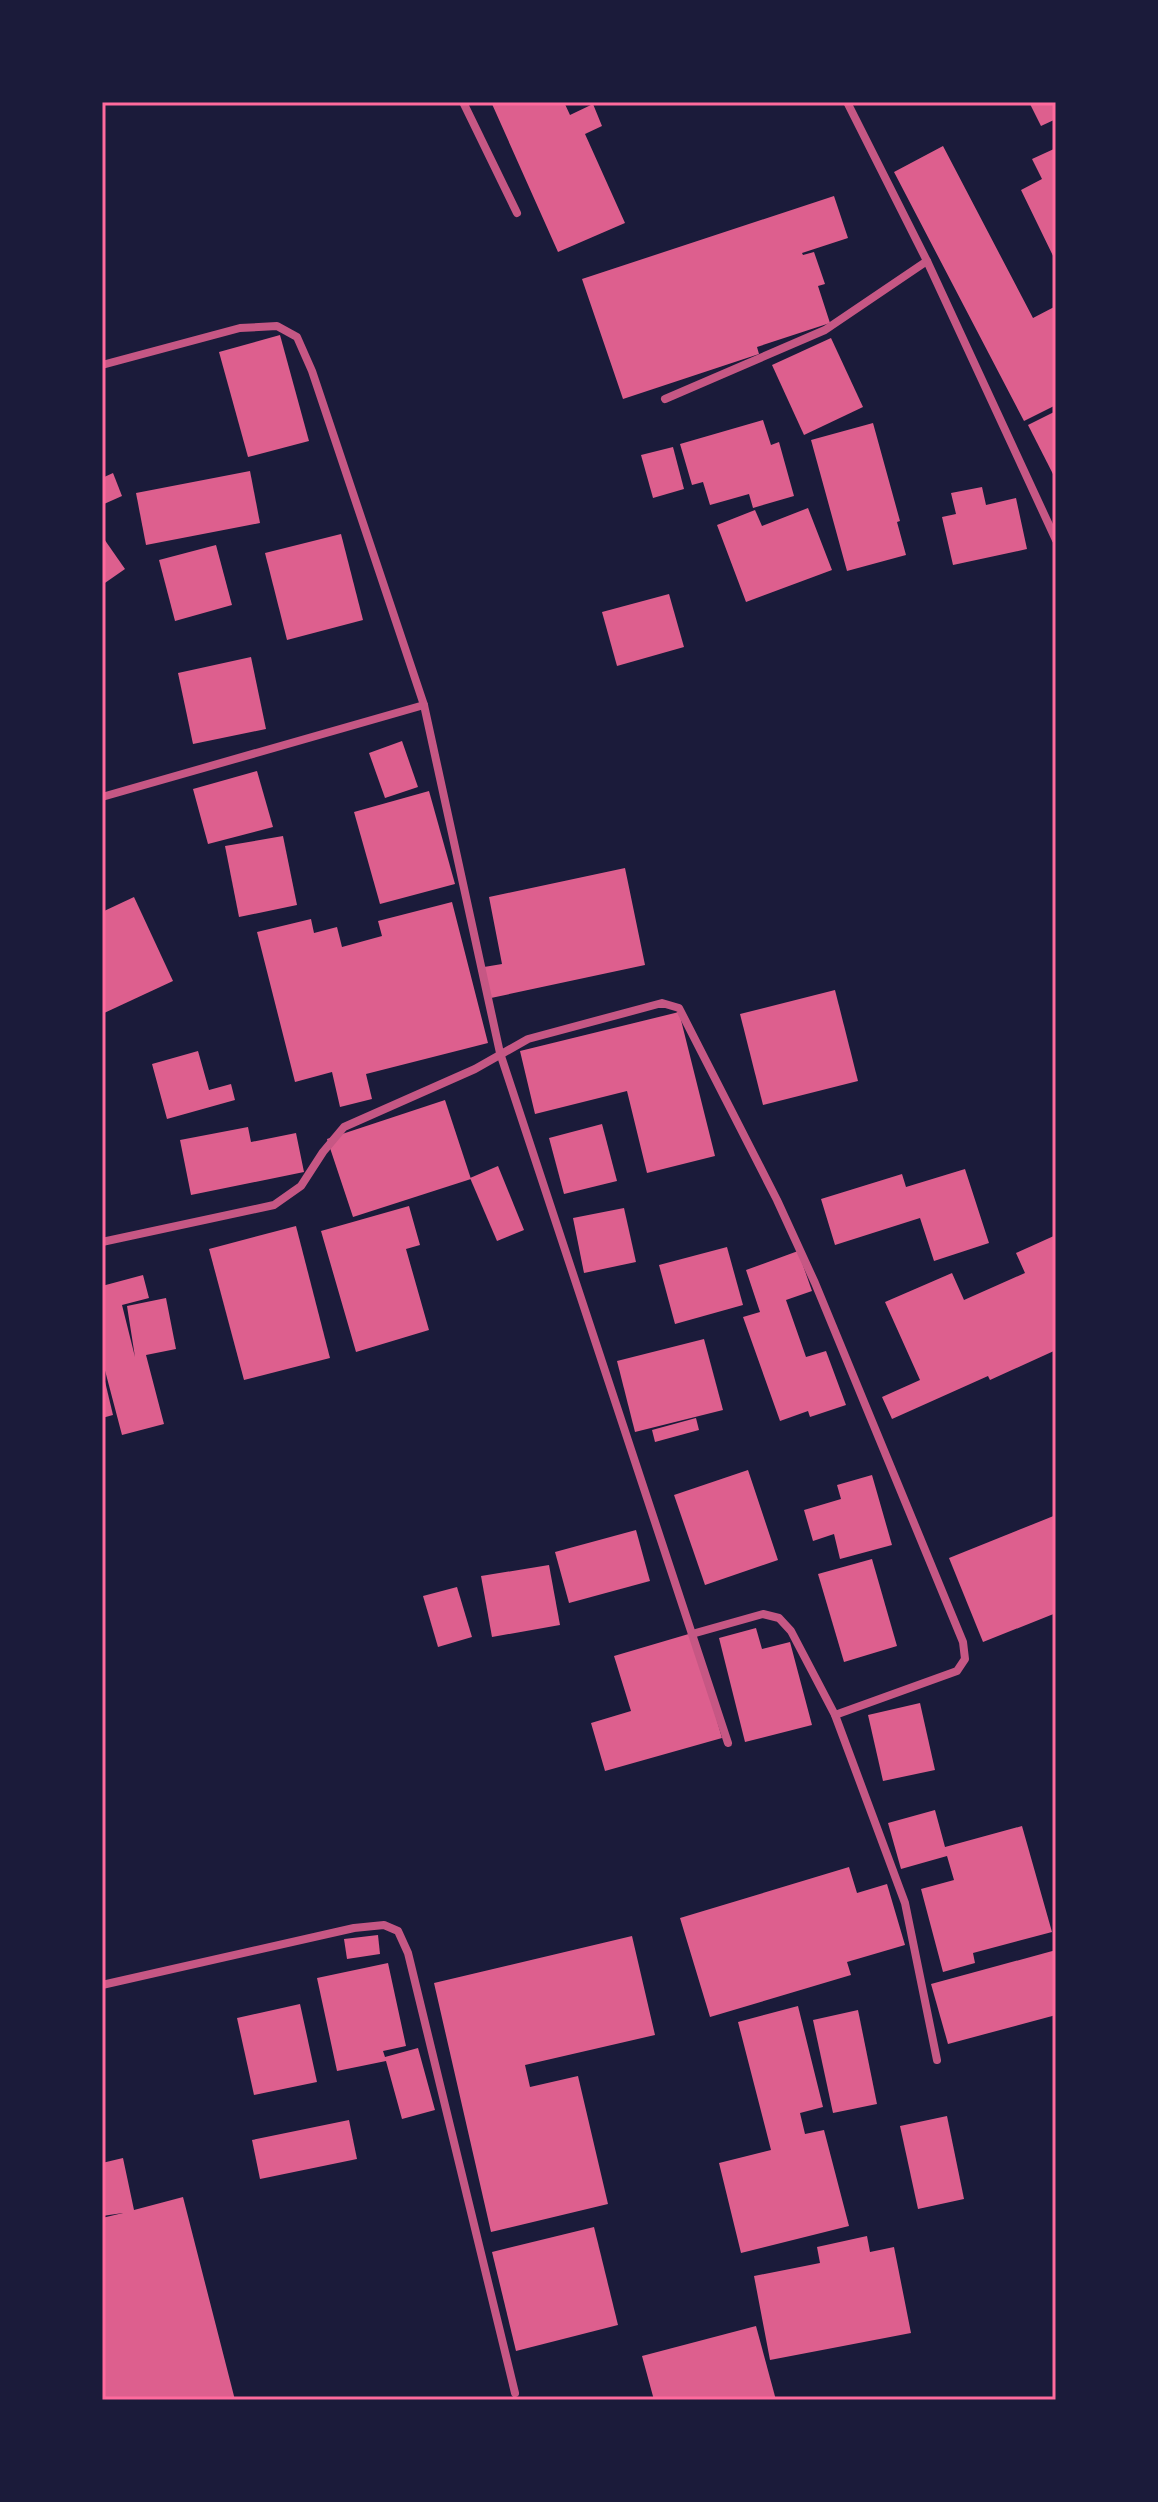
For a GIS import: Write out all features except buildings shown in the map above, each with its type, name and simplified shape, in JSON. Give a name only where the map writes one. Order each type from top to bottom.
[{"type":"street","points":[[463,102],[517,213]]},
{"type":"street","points":[[847,102],[927,261],[1056,540]]},
{"type":"street","points":[[665,399],[825,330],[927,261]]},
{"type":"street","points":[[102,365],[240,328],[277,326],[297,337],[312,371],[424,705],[500,1053],[728,1743]]},
{"type":"street","points":[[102,797],[424,705]]},
{"type":"street","points":[[102,1242],[274,1205],[301,1186],[344,1127],[475,1069],[528,1039],[662,1003],[679,1008],[777,1200],[815,1283],[963,1642],[965,1659],[957,1671],[835,1715]]},
{"type":"street","points":[[692,1634],[763,1614],[779,1618],[791,1631],[835,1715],[905,1903],[937,2060]]},
{"type":"street","points":[[102,1985],[354,1928],[384,1925],[398,1931],[408,1953],[515,2393]]}]
